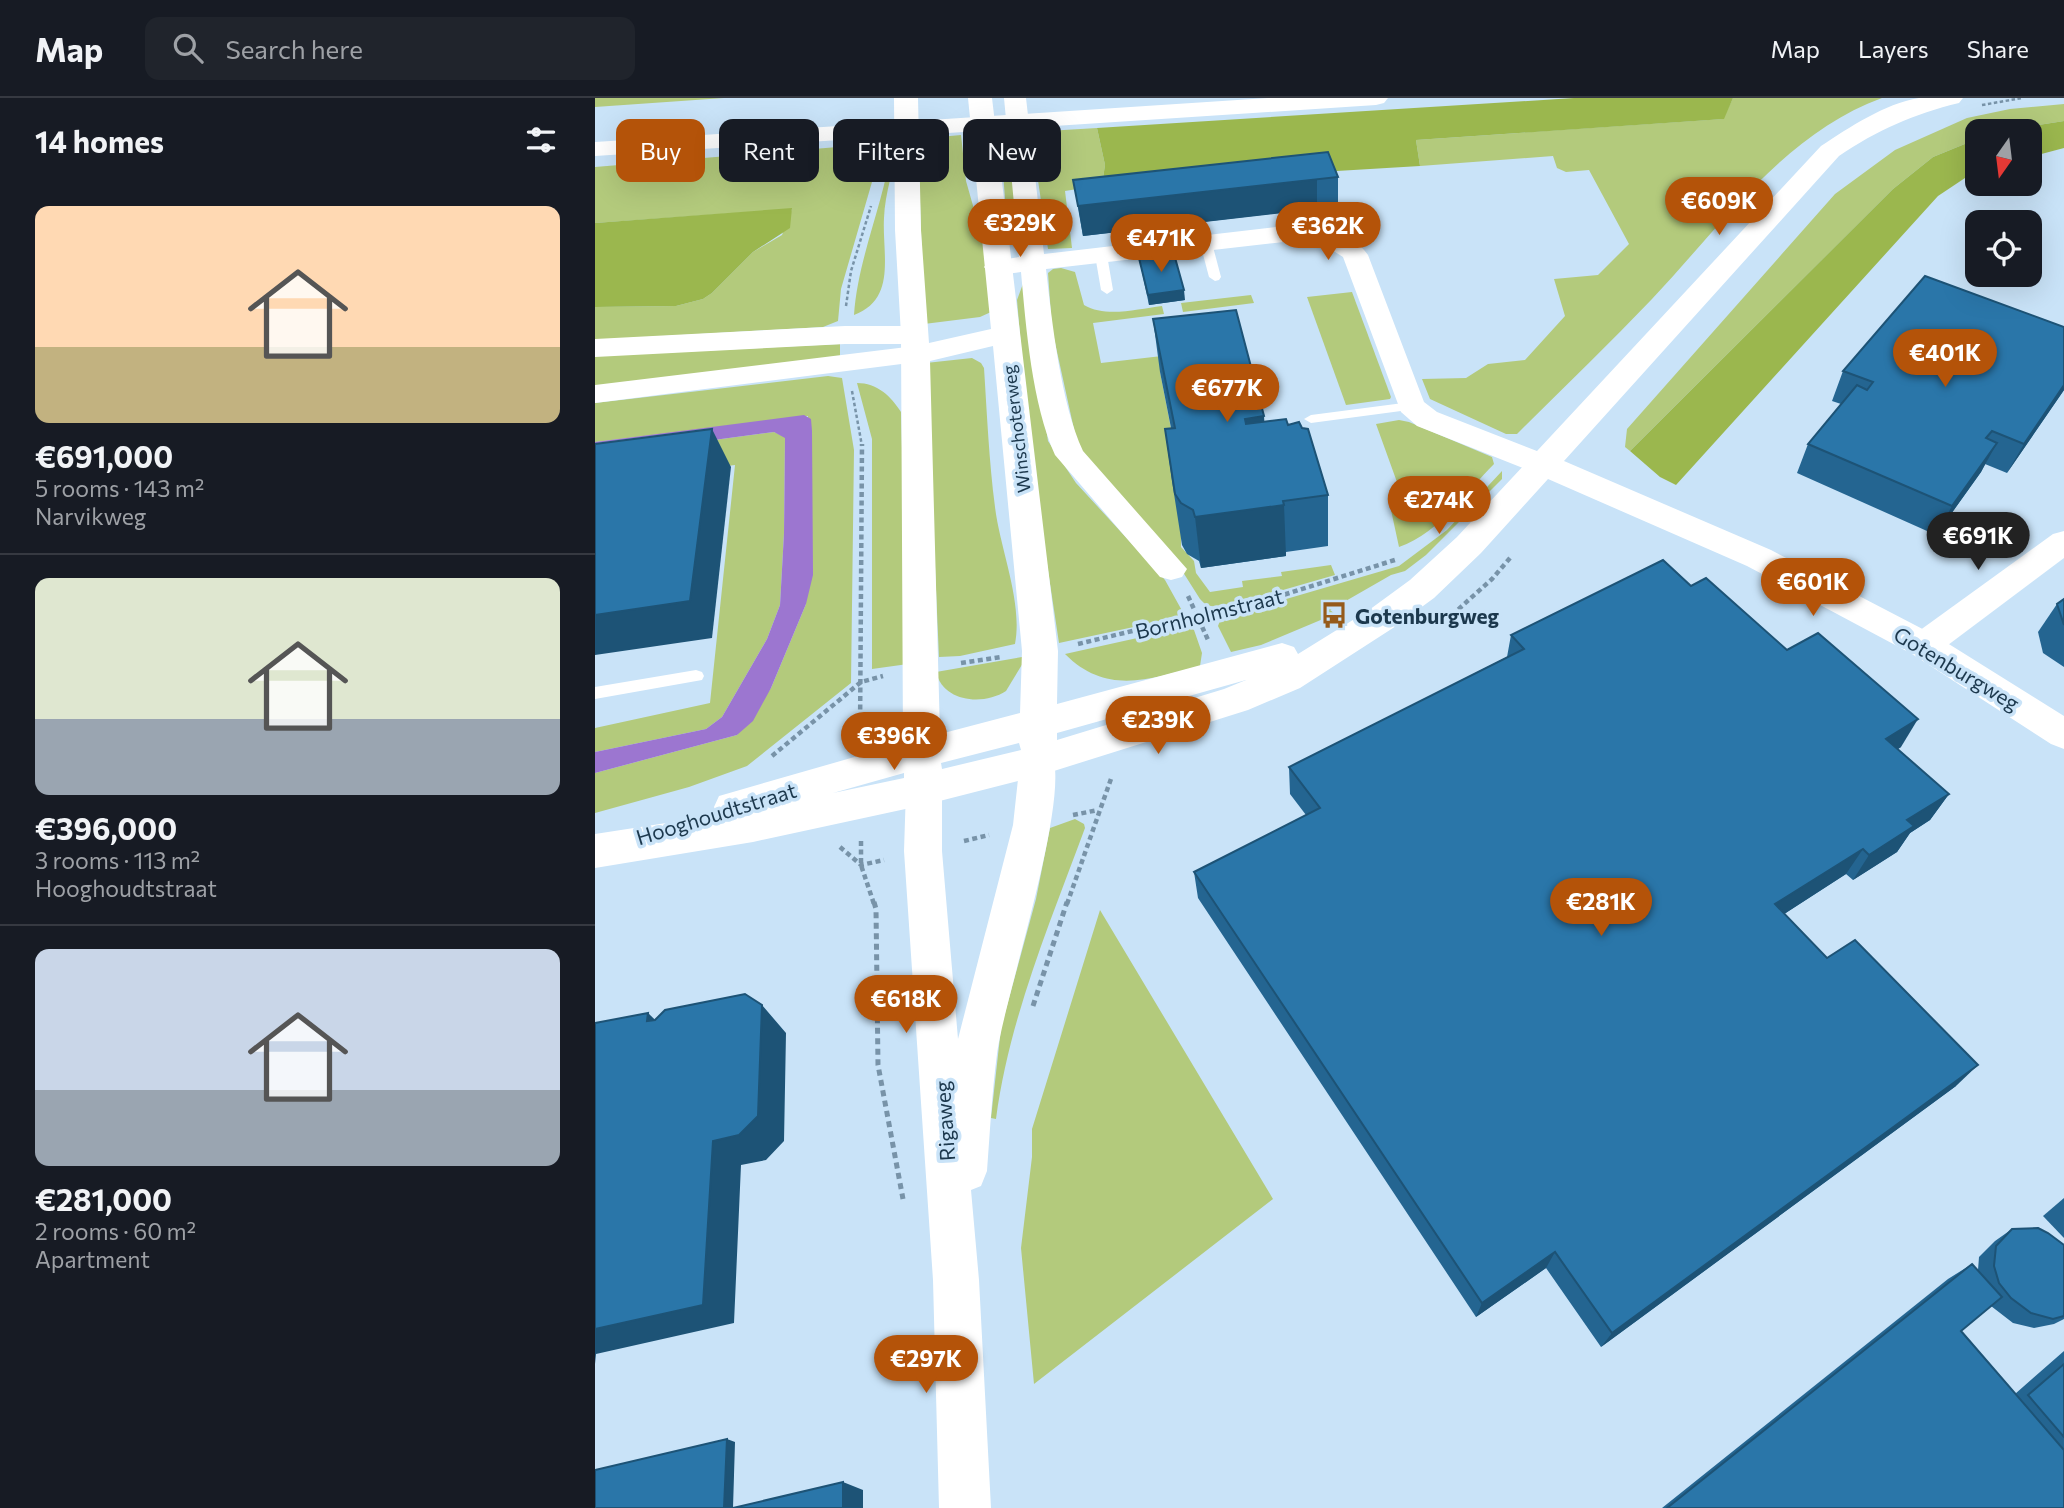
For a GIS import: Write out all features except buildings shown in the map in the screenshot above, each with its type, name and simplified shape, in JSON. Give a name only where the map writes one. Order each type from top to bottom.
[{"type":"main road","points":[[967,100],[1009,98]]},
{"type":"main road","points":[[819,134],[1376,98]]},
{"type":"main road","points":[[1038,742],[1235,700],[1286,678],[1354,633],[1381,619],[1422,589],[1469,545],[1830,151],[1878,122],[1910,108],[1951,98]]},
{"type":"main road","name":"Winschoterweg","points":[[967,100],[997,267],[1005,335],[1039,651],[1038,742]]},
{"type":"main road","points":[[906,102],[908,230],[915,345],[923,771]]},
{"type":"main road","points":[[595,149],[719,140]]},
{"type":"main road","points":[[595,159],[719,143]]},
{"type":"main road","points":[[595,348],[845,335],[915,345]]},
{"type":"main road","points":[[595,394],[915,345],[1005,335]]},
{"type":"main road","name":"Gotenburgweg","points":[[1544,465],[1759,558],[1924,645],[2064,734]]},
{"type":"main road","name":"Hooghoudtstraat","points":[[596,851],[753,825],[860,786],[1038,742]]},
{"type":"street","name":"Winschoterweg","points":[[1015,98],[1038,315],[1059,432],[1070,455],[1171,569]]},
{"type":"street","points":[[997,267],[1297,233],[1323,235],[1343,243],[1355,255],[1412,406],[1427,419],[1544,465]]},
{"type":"street","points":[[1924,645],[2064,542]]},
{"type":"street","name":"Rigaweg","points":[[956,1280],[976,1052],[1032,825],[1038,742]]},
{"type":"street","name":"Rigaweg","points":[[923,771],[923,851],[956,1280],[965,1508]]},
{"type":"lane","points":[[1206,243],[1215,277]]},
{"type":"lane","points":[[1101,255],[1107,290]]},
{"type":"lane","points":[[1311,419],[1412,406]]},
{"type":"lane","points":[[595,692],[696,676]]},
{"type":"path","name":"Bornholmstraat","points":[[860,786],[861,682],[921,669],[1039,651],[1197,617],[1377,567],[1408,553]]},
{"type":"path","points":[[860,786],[861,865],[876,909],[878,1065],[899,1185],[906,1209]]},
{"type":"path","points":[[861,865],[1098,810],[1030,1014]]},
{"type":"green space","points":[[595,98],[724,98],[595,107]]},
{"type":"green space","points":[[1574,98],[1733,98],[1724,119],[1416,140],[1420,166],[1102,185],[1105,165],[1097,128]]},
{"type":"green space","points":[[1733,98],[1882,98],[1847,114],[1815,134],[1785,158],[1729,213],[1635,316],[1517,434],[1506,434],[1430,399],[1422,379],[1466,378],[1488,364],[1525,360],[1565,316],[1554,279],[1598,275],[1629,244],[1589,170],[1566,172],[1557,168],[1553,156],[1420,166],[1416,140],[1723,119]]},
{"type":"green space","points":[[2064,104],[2064,121],[2042,124],[2042,119],[1965,119],[1965,144],[1933,157],[1893,189],[1630,451],[1625,447],[1627,429],[1835,194],[1895,150],[1967,118],[2010,109]]},
{"type":"green space","points":[[2064,121],[2064,148],[2042,154],[2042,124]]},
{"type":"green space","points":[[1097,128],[1105,165],[1102,185],[1065,191],[1072,248],[1048,249],[1038,182],[1061,182],[1061,130]]},
{"type":"green space","points":[[961,135],[963,182],[966,182],[989,262],[991,312],[980,317],[924,324],[919,182],[949,182],[949,136]]},
{"type":"green space","points":[[1965,144],[1965,178],[1938,196],[1676,485],[1660,477],[1630,451],[1893,189],[1933,157]]},
{"type":"green space","points":[[833,147],[833,182],[872,182],[841,289],[838,321],[823,327],[595,340],[595,307],[676,306],[703,299],[753,252],[782,235],[792,209],[595,223],[595,167],[616,165],[616,182],[705,182],[705,158],[719,157],[719,182],[819,182],[819,149]]},
{"type":"green space","points":[[885,182],[890,182],[885,209],[882,287],[868,308],[854,315],[856,293]]},
{"type":"green space","points":[[1004,182],[1016,182],[1021,246],[1008,236]]},
{"type":"green space","points":[[792,208],[790,228],[753,252],[703,299],[676,306],[595,307],[595,223]]},
{"type":"green space","points":[[1061,268],[1075,272],[1084,305],[1093,309],[1122,312],[1162,306],[1164,314],[1093,323],[1101,363],[1162,356],[1160,372],[1181,480],[1181,547],[1194,561],[1196,573],[1210,592],[1243,587],[1242,581],[1282,576],[1281,572],[1331,565],[1335,575],[1227,606],[1206,605],[1200,599],[1181,569],[1079,452],[1052,329],[1048,273]]},
{"type":"green space","points":[[1024,281],[1048,441],[1076,483],[1165,580],[1185,616],[1059,643],[1030,451],[1017,300]]},
{"type":"green space","points":[[1352,292],[1390,399],[1346,405],[1307,297]]},
{"type":"green space","points":[[1251,295],[1254,303],[1183,312],[1181,303]]},
{"type":"green space","points":[[840,344],[840,357],[595,386],[595,356]]},
{"type":"green space","points":[[972,358],[984,368],[993,490],[1014,593],[1017,628],[1015,644],[960,656],[939,657],[926,363]]},
{"type":"green space","points":[[828,376],[842,378],[854,450],[851,683],[747,766],[689,787],[595,813],[595,773],[737,735],[771,688],[806,604],[808,416],[595,442],[595,403]]},
{"type":"green space","points":[[857,383],[871,385],[883,391],[901,412],[908,664],[872,669],[872,439]]},
{"type":"green space","points":[[1399,420],[1492,457],[1494,464],[1439,522],[1413,541],[1399,547],[1391,510],[1406,507],[1376,424]]},
{"type":"green space","points":[[774,432],[785,437],[784,533],[780,605],[767,639],[722,717],[706,729],[595,752],[595,728],[710,703],[735,465],[600,482],[595,456]]},
{"type":"green space","points":[[1502,471],[1502,479],[1426,555],[1405,571],[1391,575],[1330,610],[1335,614],[1261,645],[1231,652],[1218,626],[1221,618],[1399,566],[1447,530]]},
{"type":"green space","points":[[1187,627],[1194,630],[1202,653],[1200,666],[1164,676],[1129,681],[1113,680],[1081,667],[1065,654]]},
{"type":"green space","points":[[1022,657],[1023,663],[1006,691],[986,699],[955,695],[940,682],[936,672]]},
{"type":"green space","points":[[1075,819],[1084,824],[1085,828],[1032,972],[1010,1045],[996,1119],[991,1118],[1001,1028],[1036,899],[1050,828]]},
{"type":"green space","points":[[1100,910],[1273,1199],[1034,1384],[1021,1248],[1032,1157],[1032,1129]]},
{"type":"shaded area","points":[[804,415],[811,419],[812,431],[813,575],[806,604],[771,688],[753,721],[737,735],[595,773],[595,752],[706,729],[722,717],[767,639],[780,605],[785,438],[774,432],[595,456],[595,442]]},
{"type":"place","name":"Gotenburgweg","points":[[1334,615]]}]
